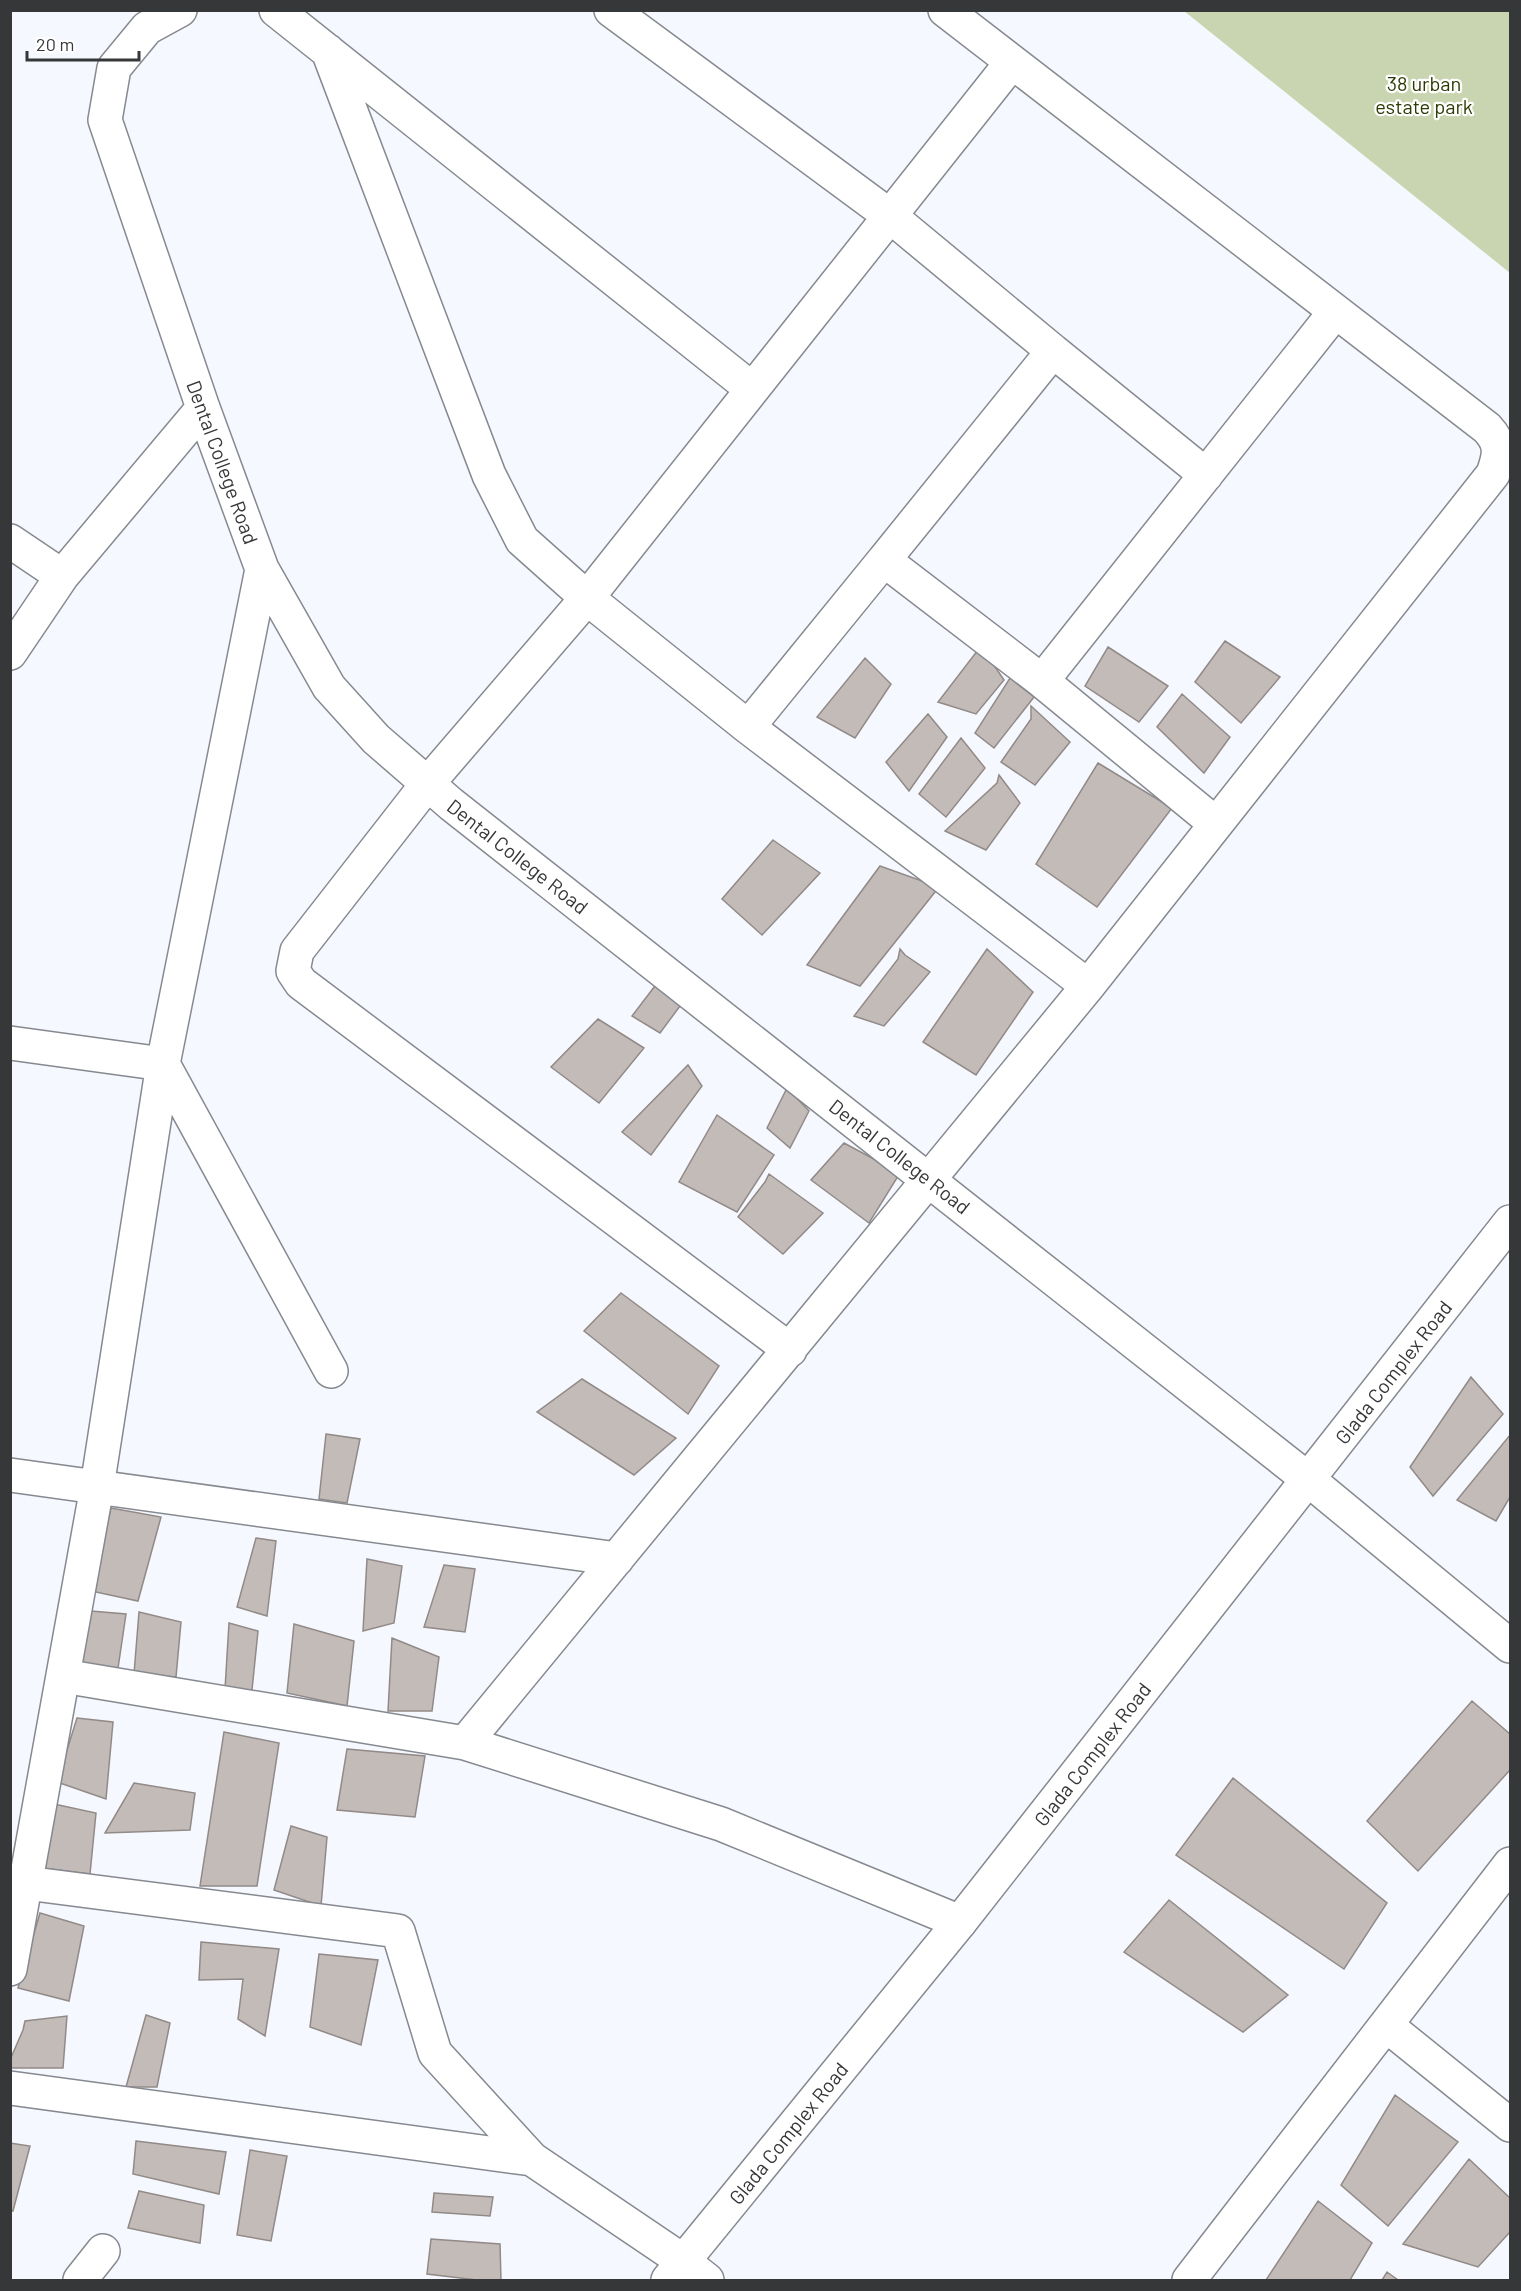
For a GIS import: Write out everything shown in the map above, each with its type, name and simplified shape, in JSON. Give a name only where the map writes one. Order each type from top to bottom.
[{"type":"street","name":"Dental College Road","points":[[180,10],[147,28],[114,68],[105,120],[203,408],[262,569],[329,687],[376,740],[470,819],[1309,1480],[1510,1646]]},
{"type":"street","points":[[276,10],[753,389]]},
{"type":"street","points":[[611,10],[890,216],[1206,475]]},
{"type":"street","points":[[465,1743],[1088,986],[1493,474],[1499,457],[1496,438],[1487,428],[945,10]]},
{"type":"street","points":[[328,51],[489,475],[522,540],[587,598],[748,728],[1088,986]]},
{"type":"street","points":[[790,1350],[301,983],[293,971],[297,951],[428,783],[587,598],[1012,62]]},
{"type":"street","points":[[1042,681],[1335,312]]},
{"type":"street","points":[[748,728],[1053,351]]},
{"type":"street","points":[[10,653],[62,576],[203,408]]},
{"type":"street","points":[[10,541],[62,576]]},
{"type":"street","points":[[884,560],[1042,681],[1216,824]]},
{"type":"street","points":[[10,1969],[97,1487],[163,1064],[262,569]]},
{"type":"street","points":[[10,1043],[163,1064]]},
{"type":"street","points":[[163,1064],[331,1371]]},
{"type":"street","name":"Glada Complex Road","points":[[686,2274],[1510,1222]]},
{"type":"street","points":[[10,1475],[616,1559]]},
{"type":"street","points":[[63,1676],[465,1743],[721,1824],[960,1922]]},
{"type":"street","points":[[1189,2280],[1510,1864]]},
{"type":"street","points":[[26,1883],[398,1931],[435,2053],[532,2159],[686,2274]]},
{"type":"street","points":[[1386,2025],[1510,2125]]},
{"type":"street","points":[[10,2088],[532,2159]]},
{"type":"street","points":[[80,2280],[103,2251]]},
{"type":"green space","name":"38 urban estate park","points":[[1184,11],[1510,11],[1510,273]]},
{"type":"building","points":[[1225,641],[1280,677],[1241,723],[1195,682]]},
{"type":"building","points":[[981,646],[1004,680],[976,714],[938,702]]},
{"type":"building","points":[[1108,647],[1168,686],[1139,722],[1085,686]]},
{"type":"building","points":[[865,658],[891,684],[855,738],[817,717]]},
{"type":"building","points":[[1010,678],[1034,697],[994,748],[975,733]]},
{"type":"building","points":[[1182,694],[1230,737],[1204,773],[1157,727]]},
{"type":"building","points":[[1031,706],[1070,742],[1035,785],[1001,762],[1031,719]]},
{"type":"building","points":[[928,714],[947,737],[909,791],[886,762]]},
{"type":"building","points":[[961,738],[985,768],[946,817],[919,794]]},
{"type":"building","points":[[1098,763],[1172,808],[1097,907],[1036,864]]},
{"type":"building","points":[[999,775],[1020,803],[986,850],[945,831],[997,783]]},
{"type":"building","points":[[773,840],[820,873],[762,935],[722,899]]},
{"type":"building","points":[[880,866],[939,887],[860,986],[807,965]]},
{"type":"building","points":[[900,949],[930,972],[884,1026],[854,1016],[898,959]]},
{"type":"building","points":[[987,949],[1033,992],[976,1075],[923,1042]]},
{"type":"building","points":[[658,982],[680,1006],[660,1033],[632,1016]]},
{"type":"building","points":[[598,1019],[644,1048],[599,1103],[551,1067]]},
{"type":"building","points":[[688,1065],[702,1086],[651,1155],[622,1132]]},
{"type":"building","points":[[787,1088],[809,1111],[790,1148],[767,1128]]},
{"type":"building","points":[[717,1115],[774,1155],[737,1212],[679,1182]]},
{"type":"building","points":[[844,1143],[900,1173],[869,1223],[811,1180]]},
{"type":"building","points":[[769,1174],[823,1213],[783,1254],[738,1217]]},
{"type":"building","points":[[621,1293],[719,1366],[688,1414],[584,1331]]},
{"type":"building","points":[[1471,1377],[1503,1414],[1433,1496],[1410,1467]]},
{"type":"building","points":[[582,1379],[676,1438],[634,1475],[537,1412]]},
{"type":"building","points":[[326,1434],[360,1439],[347,1503],[319,1499]]},
{"type":"building","points":[[1510,1435],[1510,1497],[1496,1521],[1457,1500]]},
{"type":"building","points":[[111,1508],[161,1517],[138,1601],[91,1591]]},
{"type":"building","points":[[256,1538],[276,1541],[267,1616],[237,1607]]},
{"type":"building","points":[[367,1559],[402,1566],[394,1623],[363,1631]]},
{"type":"building","points":[[444,1565],[475,1569],[465,1632],[424,1627]]},
{"type":"building","points":[[91,1611],[126,1614],[117,1675],[80,1664]]},
{"type":"building","points":[[139,1612],[181,1622],[176,1677],[134,1674]]},
{"type":"building","points":[[229,1623],[258,1631],[252,1690],[225,1689]]},
{"type":"building","points":[[294,1624],[354,1641],[347,1706],[287,1693]]},
{"type":"building","points":[[392,1638],[439,1657],[432,1711],[388,1711]]},
{"type":"building","points":[[1472,1701],[1510,1734],[1510,1770],[1418,1871],[1367,1821]]},
{"type":"building","points":[[77,1718],[113,1722],[106,1799],[57,1782]]},
{"type":"building","points":[[224,1732],[279,1743],[257,1886],[200,1886]]},
{"type":"building","points":[[347,1749],[425,1756],[415,1817],[337,1810]]},
{"type":"building","points":[[1233,1778],[1387,1903],[1344,1969],[1176,1855]]},
{"type":"building","points":[[134,1783],[195,1793],[190,1830],[105,1833]]},
{"type":"building","points":[[54,1804],[96,1813],[90,1874],[41,1868]]},
{"type":"building","points":[[291,1826],[327,1837],[321,1906],[274,1890]]},
{"type":"building","points":[[1169,1900],[1288,1995],[1243,2032],[1124,1952]]},
{"type":"building","points":[[40,1913],[84,1926],[69,2001],[18,1988]]},
{"type":"building","points":[[201,1942],[279,1949],[265,2036],[238,2019],[243,1979],[199,1980]]},
{"type":"building","points":[[319,1954],[378,1960],[361,2045],[310,2027]]},
{"type":"building","points":[[146,2015],[170,2023],[157,2087],[126,2087]]},
{"type":"building","points":[[67,2016],[63,2068],[10,2068],[10,2060],[25,2021]]},
{"type":"building","points":[[1395,2095],[1458,2142],[1388,2226],[1341,2185]]},
{"type":"building","points":[[136,2141],[226,2152],[219,2194],[133,2174]]},
{"type":"building","points":[[10,2143],[30,2146],[13,2211],[10,2211]]},
{"type":"building","points":[[250,2150],[287,2156],[271,2241],[237,2235]]},
{"type":"building","points":[[1469,2159],[1510,2198],[1510,2232],[1478,2267],[1403,2244]]},
{"type":"building","points":[[139,2191],[204,2205],[200,2243],[128,2228]]},
{"type":"building","points":[[434,2193],[493,2197],[490,2216],[432,2212]]},
{"type":"building","points":[[1318,2201],[1372,2243],[1350,2280],[1266,2280]]},
{"type":"building","points":[[431,2239],[500,2244],[501,2280],[477,2280],[427,2274]]},
{"type":"building","points":[[1387,2272],[1398,2280],[1382,2280]]}]
